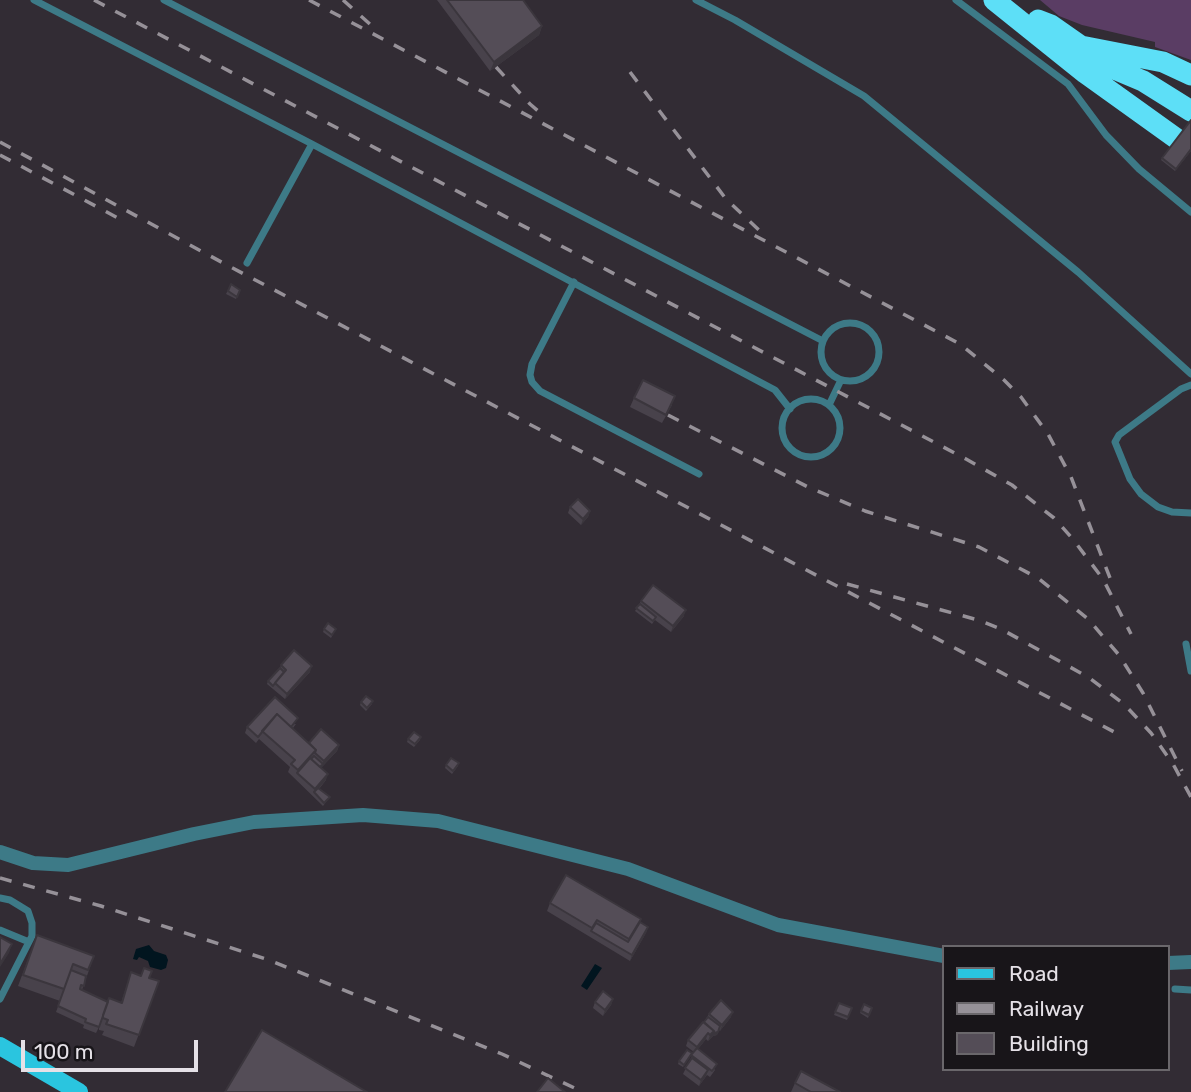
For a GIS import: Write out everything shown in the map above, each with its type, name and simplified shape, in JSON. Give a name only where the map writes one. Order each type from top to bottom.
[{"type":"highway","points":[[994,0],[1085,73],[1177,139]]},
{"type":"highway","points":[[1013,0],[1074,50],[1143,81],[1191,111]]},
{"type":"highway","points":[[1038,20],[1051,25],[1081,46],[1163,62],[1191,75]]},
{"type":"main road","points":[[0,1046],[78,1092]]},
{"type":"street","points":[[0,852],[33,863],[68,866],[194,834],[254,822],[363,815],[438,821],[628,870],[778,925],[942,956]]},
{"type":"street","points":[[1170,963],[1191,962]]},
{"type":"lane","points":[[34,0],[775,390],[790,409]]},
{"type":"lane","points":[[164,0],[823,341]]},
{"type":"lane","points":[[696,0],[736,20],[864,96],[1077,272],[1191,374]]},
{"type":"lane","points":[[956,0],[1068,84],[1114,144],[1139,169],[1191,212]]},
{"type":"lane","points":[[247,263],[312,144]]},
{"type":"lane","points":[[574,282],[532,364],[532,382],[540,391],[699,474]]},
{"type":"lane","points":[[854,324],[871,332],[876,340],[878,358],[868,374],[860,379],[841,380],[826,368],[821,350],[823,341],[836,327],[854,324]]},
{"type":"lane","points":[[829,405],[841,380]]},
{"type":"lane","points":[[1191,385],[1181,389],[1119,435],[1115,442],[1130,479],[1141,494],[1158,507],[1172,512],[1191,513]]},
{"type":"lane","points":[[804,400],[821,401],[829,405],[839,420],[838,438],[834,446],[819,456],[800,455],[786,443],[783,426],[790,409],[804,400]]},
{"type":"lane","points":[[1186,645],[1191,671]]},
{"type":"lane","points":[[0,898],[10,900],[28,911],[32,923],[32,936],[0,999]]},
{"type":"lane","points":[[0,930],[29,942]]},
{"type":"lane","points":[[1175,989],[1191,990]]},
{"type":"shaded area","points":[[1040,0],[1191,0],[1191,60],[1155,47],[1155,42],[1082,25],[1059,16]]},
{"type":"water","points":[[149,945],[154,951],[166,955],[166,968],[161,970],[150,967],[148,961],[139,957],[137,960],[133,959],[136,949]]},
{"type":"water","points":[[595,964],[602,968],[587,990],[581,986]]},
{"type":"building","points":[[447,0],[523,0],[542,26],[494,62]]},
{"type":"building","points":[[1191,120],[1191,149],[1176,169],[1162,158]]},
{"type":"building","points":[[231,284],[240,290],[237,297],[228,291]]},
{"type":"building","points":[[643,380],[675,396],[666,415],[634,398]]},
{"type":"building","points":[[578,499],[590,511],[583,519],[570,507]]},
{"type":"building","points":[[653,585],[686,610],[673,626],[641,601]]},
{"type":"building","points":[[640,604],[656,617],[653,621],[636,608]]},
{"type":"building","points":[[328,623],[336,629],[332,635],[324,629]]},
{"type":"building","points":[[294,650],[312,666],[287,694],[275,683],[286,670],[281,665]]},
{"type":"building","points":[[280,668],[284,672],[273,686],[268,681]]},
{"type":"building","points":[[366,696],[373,701],[367,708],[361,702]]},
{"type":"building","points":[[275,697],[298,718],[291,727],[277,714],[258,737],[247,727]]},
{"type":"building","points":[[277,714],[316,750],[298,770],[291,764],[295,760],[262,731]]},
{"type":"building","points":[[321,729],[339,745],[324,761],[309,743]]},
{"type":"building","points":[[414,732],[421,737],[415,744],[408,739]]},
{"type":"building","points":[[314,756],[323,764],[320,767],[311,759]]},
{"type":"building","points":[[310,758],[328,774],[315,789],[297,773]]},
{"type":"building","points":[[451,758],[459,763],[453,771],[446,765]]},
{"type":"building","points":[[318,788],[330,797],[324,803],[314,792]]},
{"type":"building","points":[[566,875],[641,919],[629,939],[597,920],[592,928],[550,903]]},
{"type":"building","points":[[640,922],[648,927],[632,955],[591,931],[596,923],[628,942]]},
{"type":"building","points":[[37,935],[94,956],[88,970],[73,964],[64,989],[23,975]]},
{"type":"building","points":[[0,937],[12,944],[0,964]]},
{"type":"building","points":[[144,968],[152,971],[149,978],[159,981],[139,1035],[106,1024],[108,1020],[103,1018],[103,1015],[109,998],[122,1003],[131,972],[141,976]]},
{"type":"building","points":[[71,970],[86,976],[84,986],[81,985],[80,989],[108,1002],[99,1027],[58,1006]]},
{"type":"building","points":[[603,991],[613,999],[605,1010],[595,1002]]},
{"type":"building","points":[[721,1000],[733,1012],[722,1025],[709,1014]]},
{"type":"building","points":[[839,1003],[852,1008],[848,1017],[835,1012]]},
{"type":"building","points":[[864,1004],[872,1008],[869,1015],[861,1011]]},
{"type":"building","points":[[708,1017],[720,1026],[718,1032],[714,1033],[704,1022]]},
{"type":"building","points":[[703,1022],[714,1031],[710,1035],[708,1033],[697,1047],[688,1040]]},
{"type":"building","points":[[262,1030],[367,1092],[225,1092]]},
{"type":"building","points":[[697,1048],[717,1064],[712,1071],[691,1055]]},
{"type":"building","points":[[687,1050],[692,1053],[684,1065],[679,1061]]},
{"type":"building","points":[[692,1058],[708,1070],[701,1080],[685,1068]]},
{"type":"building","points":[[801,1071],[840,1092],[811,1092],[795,1083]]},
{"type":"building","points":[[548,1078],[565,1092],[537,1092]]},
{"type":"railway","points":[[94,0],[1012,485],[1054,518],[1072,538],[1103,579],[1131,634]]},
{"type":"railway","points":[[309,0],[960,344],[1021,397],[1048,434],[1071,477],[1110,578]]},
{"type":"railway","points":[[343,0],[372,26]]},
{"type":"railway","points":[[496,67],[545,117]]},
{"type":"railway","points":[[630,72],[726,199],[760,231]]},
{"type":"railway","points":[[0,142],[225,264],[1120,735]]},
{"type":"railway","points":[[0,155],[118,218]]},
{"type":"railway","points":[[668,415],[808,487],[865,511],[979,547],[1038,578],[1088,619],[1119,655],[1143,693],[1182,771]]},
{"type":"railway","points":[[847,584],[978,620],[1001,629],[1088,677],[1124,704],[1151,733],[1173,764],[1191,797]]},
{"type":"railway","points":[[0,878],[101,906],[269,960],[502,1054],[583,1092]]}]
